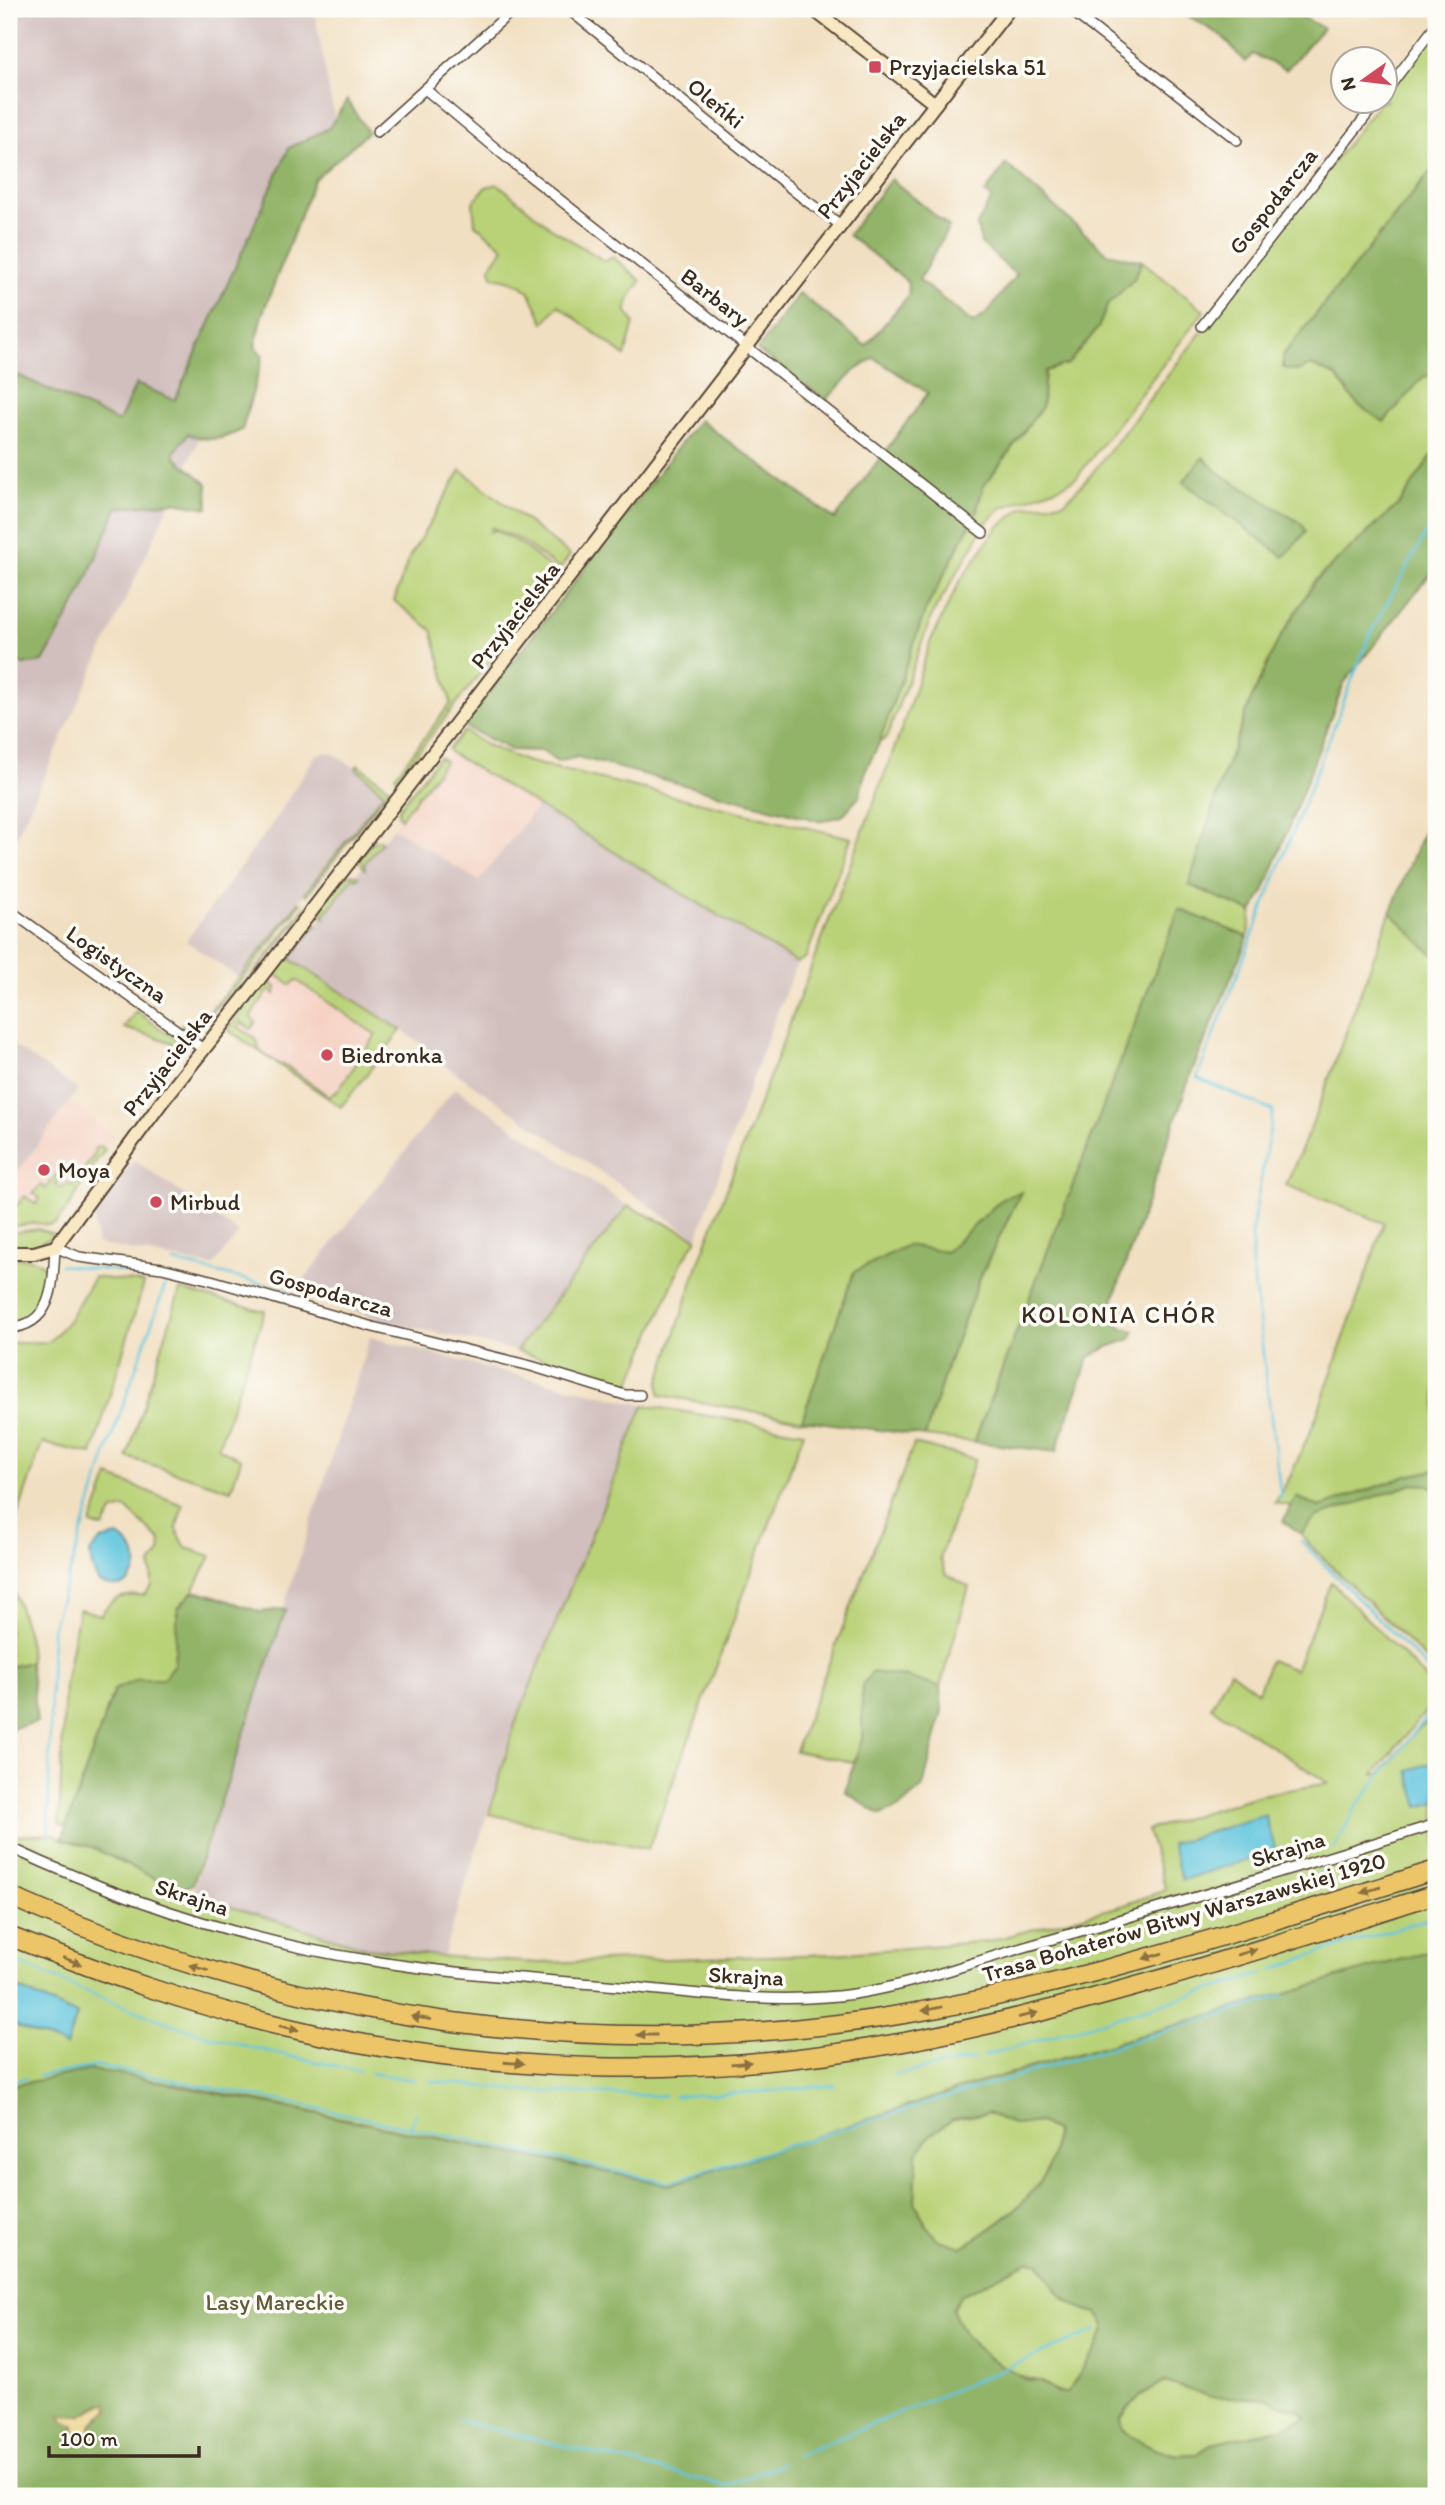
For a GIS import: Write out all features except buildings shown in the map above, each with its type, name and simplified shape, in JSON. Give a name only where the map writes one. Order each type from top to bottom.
[{"type":"highway","name":"Trasa Bohaterów Bitwy Warszawskiej 1920","points":[[9,1896],[97,1933],[187,1965],[302,1996],[377,2011],[510,2030],[613,2035],[760,2032],[862,2021],[979,2000],[1063,1981],[1155,1955],[1436,1870]]},
{"type":"highway","points":[[9,1936],[122,1979],[204,2006],[290,2029],[396,2048],[509,2063],[612,2066],[733,2064],[865,2049],[985,2025],[1073,2003],[1436,1894]]},
{"type":"street","points":[[377,132],[514,9]]},
{"type":"street","name":"Oleńki","points":[[568,9],[808,202],[841,225]]},
{"type":"street","points":[[813,9],[935,104]]},
{"type":"street","name":"Przyjacielska","points":[[55,1247],[202,1049],[257,983],[1009,9]]},
{"type":"street","points":[[1069,9],[1237,141]]},
{"type":"street","points":[[1400,72],[1436,26]]},
{"type":"street","name":"Barbary","points":[[425,89],[523,170],[983,533]]},
{"type":"street","name":"Gospodarcza","points":[[1202,326],[1366,116]]},
{"type":"street","name":"Logistyczna","points":[[9,910],[202,1049]]},
{"type":"street","points":[[9,1328],[20,1327],[33,1320],[49,1300],[55,1247]]},
{"type":"street","name":"Gospodarcza","points":[[9,1252],[34,1253],[55,1247],[79,1257],[178,1272],[373,1327],[531,1366],[625,1395],[640,1395]]},
{"type":"street","name":"Skrajna","points":[[9,1847],[90,1882],[189,1917],[368,1961],[550,1981],[780,1998],[834,1996],[921,1980],[1008,1951],[1436,1824]]},
{"type":"shaded area","points":[[9,9],[314,9],[335,122],[190,459],[9,853]]},
{"type":"shaded area","points":[[325,752],[334,754],[356,768],[384,793],[239,978],[186,941],[272,824],[316,755]]},
{"type":"shaded area","points":[[451,753],[538,805],[479,881],[393,828]]},
{"type":"shaded area","points":[[538,805],[797,963],[765,1043],[697,1238],[440,1062],[442,1058],[289,958],[393,828],[479,881]]},
{"type":"shaded area","points":[[279,968],[390,1044],[341,1107],[230,1032]]},
{"type":"shaded area","points":[[9,1042],[78,1090],[9,1183]]},
{"type":"shaded area","points":[[455,1088],[628,1206],[516,1351],[385,1321],[295,1291]]},
{"type":"shaded area","points":[[70,1101],[114,1136],[79,1182],[55,1207],[9,1222],[9,1183]]},
{"type":"shaded area","points":[[134,1160],[239,1233],[213,1266],[97,1244],[94,1225],[96,1209]]},
{"type":"shaded area","points":[[370,1337],[644,1405],[515,1724],[443,1956],[367,1948],[270,1929],[192,1895]]},
{"type":"green space","points":[[1177,9],[1288,9],[1323,28],[1286,70],[1253,54],[1245,62],[1223,37]]},
{"type":"green space","points":[[1436,29],[1436,165],[1283,355],[1298,371],[1311,365],[1336,376],[1358,405],[1425,376],[1436,376],[1436,449],[1401,502],[1315,581],[1276,645],[1251,700],[1220,784],[1189,885],[1252,912],[1248,937],[1179,910],[974,1442],[925,1436],[947,1366],[981,1275],[1020,1193],[1003,1198],[946,1252],[907,1246],[854,1272],[802,1420],[660,1395],[659,1383],[699,1262],[901,731],[931,640],[959,583],[996,529],[1023,507],[1065,502],[1089,477],[1369,116],[1400,116],[1400,77]],"holes":[[[1216,471],[1250,493],[1284,557],[1240,523]]]},
{"type":"green space","points":[[347,100],[368,132],[314,180],[261,318],[255,347],[263,356],[242,430],[215,439],[188,434],[175,452],[175,457],[207,484],[208,508],[174,502],[117,508],[80,595],[43,662],[23,665],[9,655],[9,371],[119,422],[136,384],[175,400],[289,148],[329,128]]},
{"type":"green space","points":[[1006,164],[1107,253],[1142,261],[1134,279],[1108,304],[1098,328],[1068,364],[1045,371],[1042,407],[983,487],[976,513],[925,611],[879,743],[866,769],[859,797],[842,816],[820,821],[578,757],[557,762],[542,751],[511,750],[467,728],[465,724],[699,420],[835,519],[928,393],[874,358],[854,371],[826,400],[757,350],[799,293],[866,346],[909,295],[907,281],[848,235],[891,179],[949,227],[919,280],[973,323],[987,313],[1016,275],[981,243],[977,225],[992,198],[985,193]]},
{"type":"green space","points":[[1436,165],[1436,376],[1424,376],[1384,422],[1358,405],[1336,376],[1311,365],[1298,371],[1283,368],[1283,355]]},
{"type":"green space","points":[[498,184],[551,228],[605,261],[613,257],[641,281],[630,297],[626,310],[634,323],[625,356],[558,305],[544,323],[527,290],[514,282],[493,277],[490,267],[504,248],[475,224],[473,202],[486,187]]},
{"type":"green space","points":[[1142,261],[1204,311],[1076,478],[1060,487],[1001,508],[984,525],[932,615],[887,737],[879,743],[925,611],[976,513],[983,487],[1042,407],[1045,371],[1068,364],[1098,328],[1108,304],[1134,279]]},
{"type":"green space","points":[[1436,449],[1436,567],[1344,683],[1265,889],[1252,912],[1189,885],[1220,784],[1251,700],[1276,645],[1315,581],[1401,502]]},
{"type":"green space","points":[[1203,457],[1216,471],[1302,524],[1306,532],[1284,557],[1183,482]]},
{"type":"green space","points":[[461,470],[570,555],[561,568],[558,568],[522,541],[492,527],[490,532],[494,530],[521,544],[557,573],[527,613],[522,612],[518,618],[521,621],[398,778],[395,776],[451,703],[432,630],[394,601],[409,558]]},
{"type":"green space","points":[[464,731],[486,745],[525,761],[851,838],[806,957],[797,963],[451,753],[448,749]]},
{"type":"green space","points":[[439,757],[445,761],[401,818],[398,814],[399,808]]},
{"type":"green space","points":[[358,765],[390,788],[307,895],[305,893],[384,793],[356,768]]},
{"type":"green space","points":[[1436,806],[1436,956],[1390,913]]},
{"type":"green space","points":[[379,840],[382,842],[365,863],[365,869],[361,864],[364,853],[372,843]]},
{"type":"green space","points":[[352,874],[359,876],[357,879],[353,878],[324,915],[325,919],[321,913],[325,902],[333,890]]},
{"type":"green space","points":[[299,902],[301,903],[239,984],[204,1020],[186,1029],[180,1025],[204,1018]]},
{"type":"green space","points":[[305,907],[305,911],[240,994],[214,1022],[213,1019],[245,984]]},
{"type":"green space","points":[[1179,909],[1248,937],[1191,1074],[1109,1312],[1122,1328],[1134,1331],[1131,1339],[1089,1357],[1056,1452],[974,1442]]},
{"type":"green space","points":[[1390,913],[1436,956],[1436,1470],[1407,1476],[1320,1507],[1296,1497],[1291,1506],[1275,1503],[1314,1423],[1384,1223],[1286,1185],[1311,1127]]},
{"type":"green space","points":[[312,925],[318,927],[314,927],[290,959],[401,1030],[341,1107],[228,1030],[263,984],[271,983],[276,987],[275,994],[269,990],[250,1017],[256,1022],[251,1029],[241,1022],[238,1027],[256,1039],[260,1051],[282,1066],[284,1064],[330,1097],[336,1093],[376,1035],[296,980],[291,985],[275,974],[275,969],[306,928]]},
{"type":"green space","points":[[136,1011],[178,1041],[174,1060],[152,1089],[173,1059],[171,1042],[124,1028]]},
{"type":"green space","points":[[101,1146],[105,1150],[56,1223],[9,1227],[9,1201],[16,1206],[25,1196],[36,1204],[40,1198],[33,1193],[41,1185],[46,1189],[56,1175],[60,1178],[56,1185],[62,1188],[67,1183],[72,1186],[94,1155],[95,1148]]},
{"type":"green space","points":[[1021,1192],[981,1275],[947,1366],[925,1436],[802,1420],[854,1272],[907,1245],[946,1252],[1003,1198]]},
{"type":"green space","points":[[628,1206],[697,1238],[681,1264],[630,1384],[516,1351]]},
{"type":"green space","points":[[38,1229],[56,1235],[33,1247],[9,1246],[9,1233]]},
{"type":"green space","points":[[9,1258],[27,1258],[43,1265],[47,1285],[42,1299],[31,1312],[9,1321]]},
{"type":"green space","points":[[94,1277],[144,1283],[92,1454],[42,1443],[12,1532],[9,1533],[9,1343],[49,1342],[68,1321]]},
{"type":"green space","points":[[180,1290],[265,1311],[218,1448],[241,1459],[231,1490],[127,1457]]},
{"type":"green space","points":[[644,1405],[804,1432],[648,1849],[489,1814],[515,1724]]},
{"type":"green space","points":[[914,1444],[975,1459],[940,1557],[945,1573],[969,1587],[940,1687],[906,1677],[862,1685],[862,1739],[854,1762],[795,1751]]},
{"type":"green space","points":[[1436,1470],[1436,1490],[1429,1485],[1413,1484],[1316,1517],[1301,1534],[1283,1521],[1296,1497],[1320,1507],[1407,1476]]},
{"type":"green space","points":[[109,1476],[183,1505],[176,1529],[186,1548],[211,1556],[193,1591],[178,1608],[174,1664],[162,1680],[139,1679],[114,1690],[66,1827],[59,1823],[65,1684],[79,1609],[101,1615],[114,1600],[130,1595],[144,1595],[152,1586],[151,1565],[160,1552],[161,1541],[126,1508],[113,1511],[103,1528],[91,1524]]},
{"type":"green space","points":[[1413,1484],[1429,1485],[1436,1490],[1436,1669],[1301,1534],[1316,1517]]},
{"type":"green space","points":[[9,1577],[28,1634],[30,1662],[9,1667]]},
{"type":"green space","points":[[1331,1582],[1436,1689],[1436,1699],[1374,1774],[1380,1774],[1416,1731],[1436,1715],[1436,1949],[975,2084],[669,2185],[172,2083],[44,2080],[9,2086],[9,2023],[66,2045],[77,2015],[11,1985],[9,1989],[9,1836],[55,1834],[62,1839],[92,1847],[198,1897],[367,1948],[438,1956],[538,1963],[835,1954],[989,1941],[1121,1906],[1166,1890],[1147,1830],[1260,1795],[1328,1783],[1211,1707],[1230,1671],[1258,1692],[1270,1660],[1295,1670]]},
{"type":"green space","points":[[193,1591],[260,1612],[286,1609],[193,1884],[183,1889],[168,1885],[92,1847],[62,1839],[114,1690],[139,1679],[163,1679],[174,1664],[178,1608]]},
{"type":"green space","points":[[30,1662],[37,1722],[9,1729],[9,1667]]},
{"type":"green space","points":[[872,1672],[906,1677],[940,1687],[942,1711],[923,1787],[900,1807],[880,1815],[845,1791],[862,1739],[862,1685]]},
{"type":"green space","name":"Lasy Mareckie","points":[[1436,1949],[1436,2496],[9,2496],[9,2086],[90,2070],[116,2073],[669,2185],[975,2084]],"holes":[[[987,2113],[1016,2125],[1038,2122],[1055,2131],[1050,2164],[1029,2196],[1008,2215],[962,2247],[938,2240],[926,2225],[915,2202],[917,2154],[930,2135],[953,2119]],[[1029,2261],[1040,2263],[1062,2296],[1076,2306],[1097,2313],[1106,2327],[1096,2349],[1067,2393],[1057,2393],[1039,2381],[1029,2381],[986,2356],[965,2335],[952,2309],[961,2295]],[[1165,2382],[1211,2397],[1268,2398],[1280,2405],[1299,2410],[1307,2418],[1279,2429],[1212,2444],[1197,2454],[1177,2455],[1156,2449],[1122,2429],[1120,2420],[1139,2397]],[[101,2404],[101,2418],[91,2424],[89,2432],[75,2440],[73,2415],[80,2416]]]},
{"type":"green space","points":[[987,2113],[1016,2125],[1038,2122],[1055,2131],[1053,2153],[1045,2174],[1029,2196],[997,2224],[962,2247],[938,2240],[926,2225],[915,2202],[917,2154],[930,2135],[953,2119]]},
{"type":"green space","points":[[1029,2261],[1040,2263],[1062,2296],[1077,2306],[1097,2313],[1106,2327],[1096,2349],[1067,2393],[1057,2392],[987,2357],[964,2334],[952,2309],[961,2295]]},
{"type":"green space","points":[[1165,2382],[1250,2399],[1268,2398],[1280,2405],[1299,2410],[1308,2418],[1279,2429],[1212,2444],[1197,2454],[1178,2455],[1156,2449],[1130,2436],[1122,2429],[1120,2420],[1139,2397]]},
{"type":"sand","points":[[107,2402],[109,2410],[91,2424],[89,2441],[75,2440],[74,2426],[64,2421],[60,2415],[80,2416]]},
{"type":"water","points":[[117,1536],[128,1544],[136,1564],[129,1581],[111,1586],[98,1581],[92,1568],[90,1552],[101,1540]]},
{"type":"water","points":[[1436,1762],[1436,1802],[1419,1807],[1408,1770]]},
{"type":"water","points":[[1265,1815],[1276,1851],[1182,1880],[1171,1844]]},
{"type":"water","points":[[10,1985],[77,2015],[66,2046],[9,2023]]},
{"type":"waterway","points":[[1281,1498],[1252,1265],[1252,1230],[1273,1111],[1197,1078],[1370,634],[1436,515]]},
{"type":"waterway","points":[[174,1262],[291,1291]]},
{"type":"waterway","points":[[60,1265],[107,1270]]},
{"type":"waterway","points":[[110,1270],[167,1280]]},
{"type":"waterway","points":[[48,1836],[52,1629],[107,1451],[168,1277]]},
{"type":"waterway","points":[[1301,1541],[1436,1677]]},
{"type":"waterway","points":[[1334,1848],[1356,1807],[1436,1705]]},
{"type":"waterway","points":[[1316,1885],[1321,1870]]},
{"type":"waterway","points":[[1273,1970],[1436,1916]]},
{"type":"waterway","points":[[9,1959],[180,2027],[254,2048],[360,2071]]},
{"type":"waterway","points":[[984,2056],[1263,1974]]},
{"type":"waterway","points":[[39,2076],[98,2066],[308,2106],[668,2182],[1284,1995]]},
{"type":"waterway","points":[[894,2075],[974,2059]]},
{"type":"waterway","points":[[370,2073],[414,2080]]},
{"type":"waterway","points":[[9,2082],[26,2078]]},
{"type":"waterway","points":[[430,2081],[525,2091],[664,2096]]},
{"type":"waterway","points":[[674,2096],[835,2085]]},
{"type":"waterway","points":[[410,2128],[416,2112]]},
{"type":"waterway","points":[[796,2456],[1097,2330]]},
{"type":"waterway","points":[[458,2420],[726,2486],[782,2464]]},
{"type":"place","name":"Przyjacielska 51","points":[[875,67]]},
{"type":"place","name":"Biedronka","points":[[327,1055]]},
{"type":"place","name":"Moya","points":[[44,1170]]},
{"type":"place","name":"Mirbud","points":[[156,1202]]},
{"type":"district","name":"KOLONIA CHÓR","points":[[1119,1314]]}]
